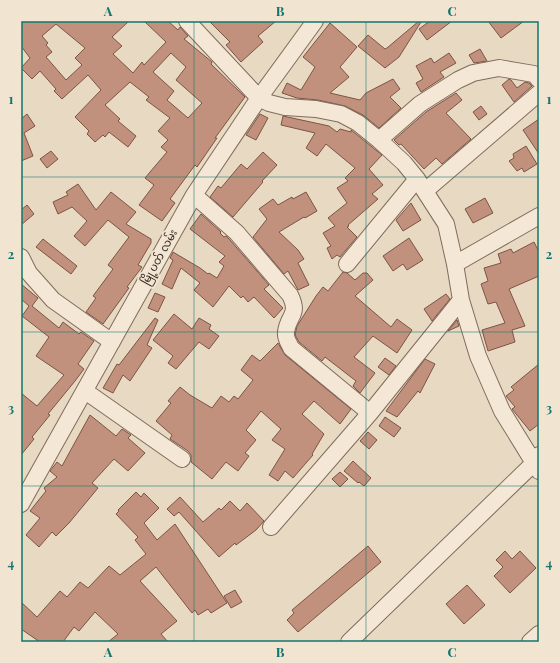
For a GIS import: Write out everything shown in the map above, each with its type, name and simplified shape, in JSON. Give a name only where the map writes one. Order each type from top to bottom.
[{"type":"street","points":[[188,21],[259,98],[269,103],[285,107],[316,109],[341,114],[358,123],[404,163],[421,185],[446,224],[461,300],[478,356],[499,404],[537,463],[349,642]]},
{"type":"street","name":"မြို့ပတ် လမ်း","points":[[21,504],[26,482],[85,391],[194,195],[259,98],[315,21]]},
{"type":"street","points":[[379,140],[420,104],[458,80],[473,73],[499,68],[534,74],[539,80]]},
{"type":"street","points":[[347,264],[421,185],[539,93]]},
{"type":"street","points":[[194,195],[237,233],[290,294],[294,302],[295,310],[286,332],[286,338],[291,348],[370,413]]},
{"type":"street","points":[[455,264],[539,216]]},
{"type":"street","points":[[21,257],[29,274],[54,300],[112,342]]},
{"type":"street","points":[[271,528],[370,413],[461,300]]},
{"type":"street","points":[[85,391],[182,459]]},
{"type":"street","points":[[530,642],[539,634]]},
{"type":"building","points":[[21,21],[129,21],[112,37],[122,46],[113,54],[133,73],[142,62],[144,65],[166,42],[144,21],[168,21],[178,30],[180,27],[188,36],[184,39],[212,62],[211,64],[245,97],[215,138],[217,138],[197,167],[195,165],[170,199],[175,203],[162,221],[139,205],[154,185],[145,178],[167,152],[161,147],[168,140],[158,131],[170,118],[146,100],[149,97],[130,82],[105,105],[120,119],[118,121],[136,136],[128,147],[109,132],[105,137],[103,135],[95,142],[87,134],[89,131],[75,117],[101,90],[88,75],[62,99],[54,91],[56,89],[40,71],[32,79],[21,68],[30,58],[21,46]],"holes":[[[56,24],[85,48],[75,58],[82,65],[66,80],[46,57],[52,52],[46,45],[48,43],[42,36]],[[171,53],[186,67],[176,80],[202,103],[188,118],[167,100],[174,91],[153,72]]]},
{"type":"building","points":[[209,21],[276,21],[258,36],[263,42],[241,62],[226,45],[230,42]]},
{"type":"building","points":[[419,21],[421,22],[399,57],[385,68],[358,46],[368,35],[385,49]]},
{"type":"building","points":[[430,21],[452,21],[427,40],[419,29]]},
{"type":"building","points":[[488,21],[524,21],[501,38]]},
{"type":"building","points":[[330,23],[357,47],[340,67],[349,77],[330,93],[360,100],[366,93],[393,79],[400,89],[390,97],[401,108],[379,128],[363,115],[345,106],[318,100],[297,98],[282,93],[287,83],[301,90],[315,67],[303,57]]},
{"type":"building","points":[[480,49],[487,61],[474,63],[469,55]]},
{"type":"building","points":[[449,53],[456,63],[440,72],[444,77],[421,92],[416,83],[423,79],[416,66],[431,58],[434,63]]},
{"type":"building","points":[[509,79],[517,88],[525,82],[532,86],[514,102],[502,85]]},
{"type":"building","points":[[456,93],[462,100],[446,113],[471,139],[442,164],[436,158],[424,169],[401,144],[399,145],[394,140],[426,112]]},
{"type":"building","points":[[481,106],[487,114],[479,120],[473,112]]},
{"type":"building","points":[[27,114],[35,126],[24,133],[33,156],[21,161],[21,119]]},
{"type":"building","points":[[260,114],[268,118],[256,140],[246,135]]},
{"type":"building","points":[[283,116],[329,126],[337,132],[340,129],[351,132],[351,130],[382,155],[369,169],[383,185],[372,194],[378,199],[348,225],[349,226],[347,227],[357,237],[340,257],[337,255],[332,259],[327,248],[331,246],[323,233],[335,226],[328,218],[347,203],[337,188],[348,181],[345,178],[355,168],[326,144],[317,156],[306,148],[315,133],[281,125]]},
{"type":"building","points":[[539,119],[539,154],[523,130]]},
{"type":"building","points":[[526,146],[537,164],[524,172],[522,168],[517,171],[509,161],[514,158],[513,154]]},
{"type":"building","points":[[51,151],[58,159],[47,168],[40,159]]},
{"type":"building","points":[[263,152],[277,165],[233,217],[210,197],[218,186],[221,188],[241,164],[247,169]]},
{"type":"building","points":[[78,184],[96,210],[111,192],[136,212],[126,224],[151,239],[151,243],[138,265],[142,267],[103,324],[86,312],[96,298],[93,296],[113,269],[108,265],[129,237],[108,220],[85,246],[74,236],[87,221],[72,207],[58,214],[53,202],[68,195],[66,192]]},
{"type":"building","points":[[306,192],[317,211],[279,232],[298,250],[304,259],[298,263],[309,285],[298,290],[288,271],[284,274],[253,237],[267,219],[259,209],[273,199],[278,205],[292,197],[293,199]]},
{"type":"building","points":[[485,198],[493,213],[473,223],[465,209]]},
{"type":"building","points":[[411,203],[421,220],[403,231],[396,220]]},
{"type":"building","points":[[27,205],[34,214],[21,225],[21,210]]},
{"type":"building","points":[[201,214],[221,232],[220,233],[224,237],[226,236],[230,240],[269,285],[264,289],[283,308],[274,318],[254,297],[248,302],[243,296],[241,298],[229,286],[213,307],[194,290],[200,283],[181,268],[172,289],[162,284],[173,260],[170,258],[173,252],[217,278],[224,266],[219,262],[225,256],[190,229]]},
{"type":"building","points":[[409,238],[423,260],[407,270],[403,264],[393,271],[383,256]]},
{"type":"building","points":[[43,239],[77,266],[71,274],[36,247]]},
{"type":"building","points":[[534,242],[539,252],[539,276],[509,289],[525,326],[512,330],[515,342],[488,351],[482,330],[505,323],[496,302],[488,304],[481,284],[488,281],[484,268],[501,263],[498,254],[511,249],[513,253]]},
{"type":"building","points":[[343,272],[347,273],[355,280],[363,273],[367,273],[373,280],[355,296],[391,327],[397,319],[412,330],[397,353],[373,336],[354,357],[375,373],[360,393],[353,386],[356,381],[325,357],[322,361],[299,342],[295,335],[297,326],[316,296],[323,287],[328,291]]},
{"type":"building","points":[[21,284],[38,298],[32,306],[59,328],[63,322],[79,334],[81,332],[94,341],[78,364],[84,369],[48,414],[50,415],[32,437],[34,439],[21,455],[21,393],[37,406],[64,375],[36,356],[49,337],[22,316],[29,306],[21,299]]},
{"type":"building","points":[[155,293],[165,297],[158,312],[148,308]]},
{"type":"building","points":[[446,294],[450,299],[432,321],[424,309]]},
{"type":"building","points":[[174,314],[192,329],[199,318],[211,325],[209,329],[219,336],[209,349],[199,342],[176,369],[168,363],[173,356],[153,340]]},
{"type":"building","points":[[155,318],[158,320],[147,345],[152,348],[130,381],[123,375],[113,393],[103,388],[117,364],[119,365]]},
{"type":"building","points":[[457,320],[459,326],[448,331]]},
{"type":"building","points":[[278,343],[285,355],[351,409],[340,424],[314,401],[302,414],[324,434],[312,454],[313,455],[293,478],[285,471],[278,481],[269,475],[285,449],[272,440],[281,429],[261,411],[246,430],[256,440],[245,453],[249,456],[238,471],[226,462],[212,479],[191,462],[191,455],[188,451],[170,439],[172,435],[156,421],[171,403],[168,401],[180,387],[190,395],[212,408],[221,396],[229,402],[234,396],[238,399],[253,380],[241,370],[252,355],[260,361]]},
{"type":"building","points":[[385,358],[396,366],[389,375],[378,367]]},
{"type":"building","points":[[425,359],[435,364],[420,393],[418,391],[397,417],[386,411]]},
{"type":"building","points":[[539,364],[539,424],[530,431],[512,409],[515,407],[506,396],[514,390],[511,387]]},
{"type":"building","points":[[90,415],[116,436],[122,429],[131,435],[128,438],[145,453],[128,471],[114,459],[92,483],[98,488],[69,523],[56,536],[52,532],[39,547],[26,535],[40,518],[30,511],[46,491],[44,488],[57,477],[50,471],[57,462],[62,466]]},
{"type":"building","points":[[385,417],[401,428],[394,437],[379,426]]},
{"type":"building","points":[[368,432],[377,440],[369,449],[360,441]]},
{"type":"building","points":[[353,461],[371,478],[364,486],[344,471]]},
{"type":"building","points":[[340,472],[348,479],[340,487],[332,479]]},
{"type":"building","points":[[136,492],[141,497],[144,493],[159,508],[144,523],[157,540],[175,524],[227,603],[211,613],[208,609],[198,615],[195,610],[192,613],[156,567],[140,581],[177,621],[161,634],[168,642],[108,642],[118,634],[95,612],[79,631],[74,627],[63,642],[40,642],[21,629],[21,602],[37,617],[60,591],[67,597],[80,582],[88,588],[109,566],[120,575],[146,554],[135,540],[138,537],[116,514],[119,511],[118,510]]},
{"type":"building","points":[[180,497],[203,522],[219,508],[221,510],[230,501],[240,511],[247,503],[264,521],[256,530],[236,545],[235,543],[219,557],[179,512],[174,516],[167,509]]},
{"type":"building","points":[[368,546],[381,562],[298,632],[287,620],[294,613],[292,610]]},
{"type":"building","points":[[505,551],[512,559],[520,551],[536,568],[510,593],[494,576],[503,567],[496,560]]},
{"type":"building","points":[[467,585],[485,605],[464,624],[446,604]]},
{"type":"building","points":[[235,590],[242,602],[231,608],[224,596]]}]
